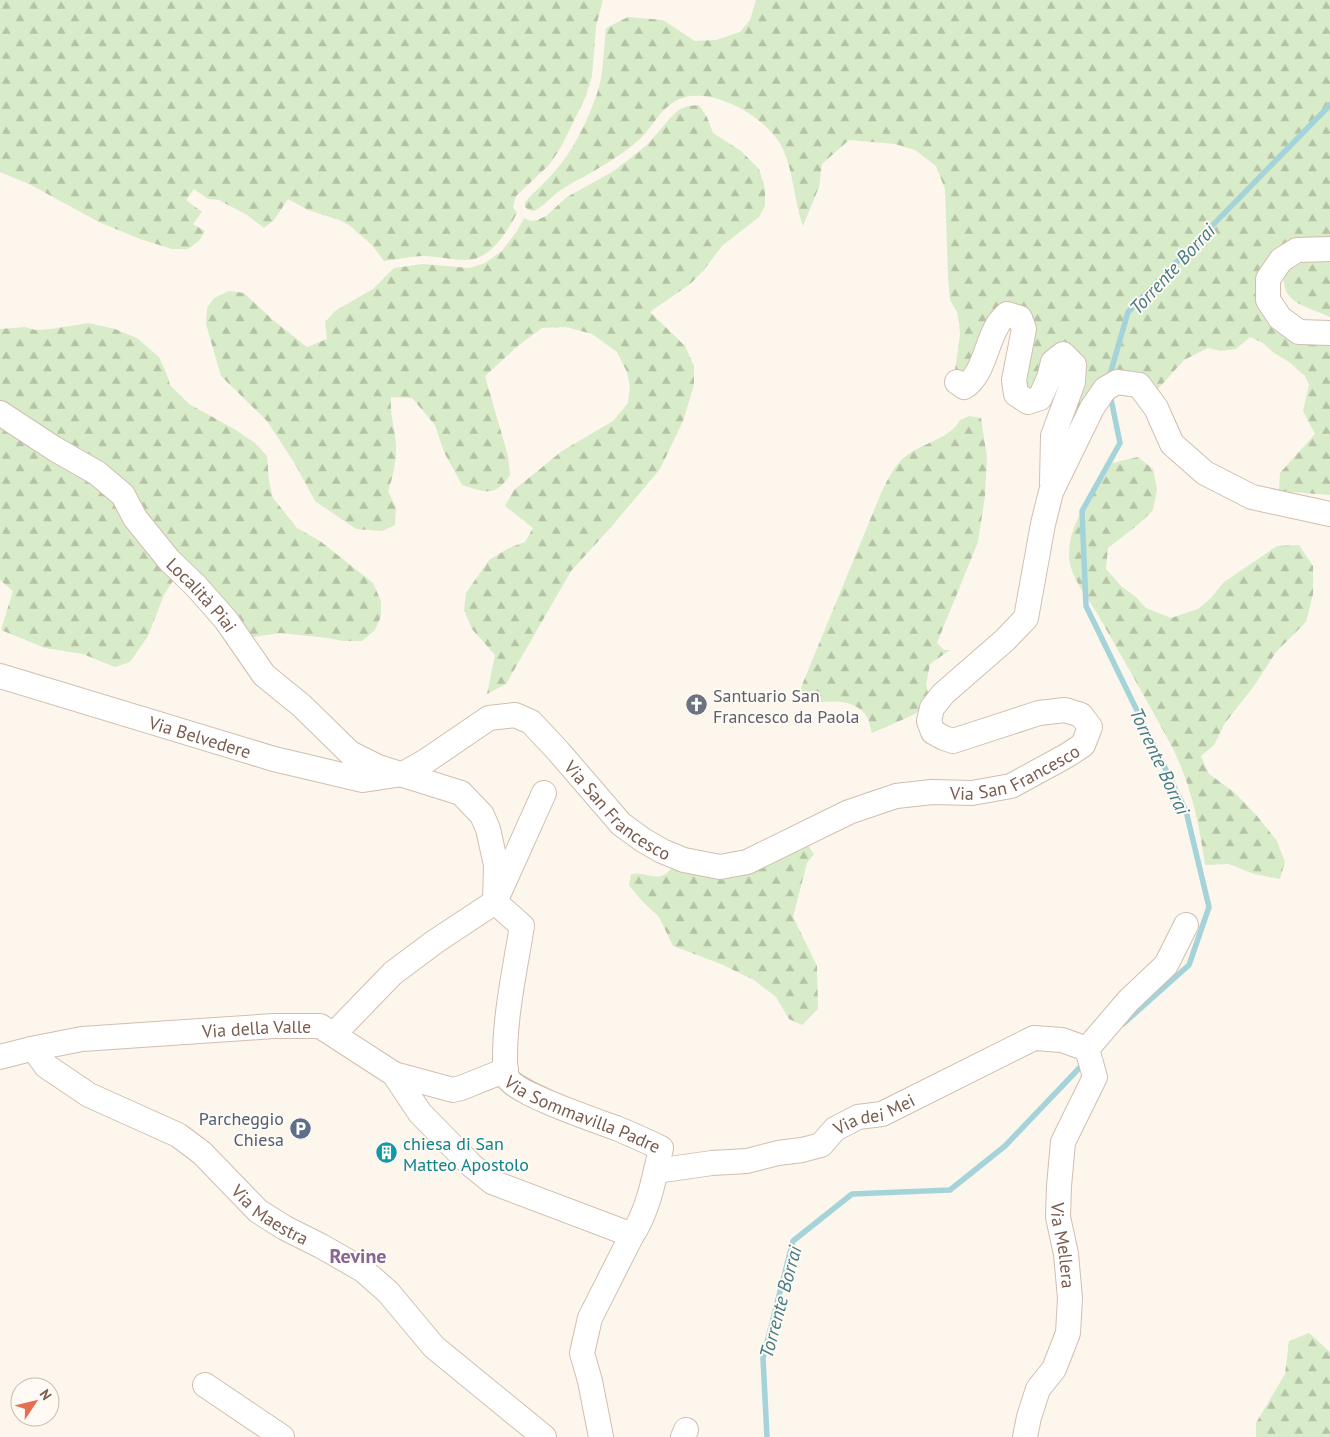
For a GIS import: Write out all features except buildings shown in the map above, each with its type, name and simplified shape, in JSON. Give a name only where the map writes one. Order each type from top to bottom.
[{"type":"street","points":[[1330,249],[1297,250],[1281,260],[1268,279],[1268,300],[1280,318],[1300,332],[1330,333]]},
{"type":"street","points":[[958,382],[964,387],[971,383],[980,367],[998,324],[1007,314],[1020,318],[1024,329],[1014,380],[1016,394],[1028,402],[1040,398],[1049,378],[1053,362],[1063,354],[1074,365],[1073,382],[1053,436],[1051,492]]},
{"type":"street","name":"Via San Francesco","points":[[403,774],[426,761],[489,718],[515,715],[530,722],[559,752],[621,824],[662,851],[684,860],[720,867],[747,862],[849,812],[896,796],[932,792],[972,793],[1011,786],[1066,756],[1083,745],[1090,727],[1081,715],[1065,710],[1039,713],[953,741],[933,732],[929,721],[932,708],[943,694],[1005,640],[1026,618],[1043,524],[1051,492],[1092,408],[1111,385],[1139,385],[1156,408],[1172,444],[1204,473],[1252,497],[1330,514]]},
{"type":"street","name":"Località Piai","points":[[0,413],[55,449],[97,473],[122,495],[136,518],[169,560],[196,586],[226,620],[264,674],[302,706],[350,753],[378,767],[403,774]]},
{"type":"street","name":"Via Belvedere","points":[[0,676],[274,759],[363,780],[403,774]]},
{"type":"street","points":[[403,774],[461,794],[482,815],[488,829],[496,865],[496,902]]},
{"type":"street","points":[[496,902],[544,793]]},
{"type":"street","name":"Via della Valle","points":[[0,1057],[82,1039],[274,1026],[320,1026],[334,1034],[393,973],[436,941],[496,902]]},
{"type":"street","name":"Via Sommavilla Padre","points":[[496,902],[522,926],[505,1045],[507,1077],[512,1083],[524,1090],[565,1109],[661,1148],[656,1171],[638,1227],[590,1318],[582,1353],[590,1381],[601,1437]]},
{"type":"street","points":[[1088,1054],[1128,1000],[1166,965],[1186,925]]},
{"type":"street","points":[[334,1034],[394,1074],[452,1090],[462,1088],[506,1070]]},
{"type":"street","name":"Via dei Mei","points":[[656,1171],[712,1163],[747,1161],[821,1145],[835,1129],[858,1117],[882,1114],[1034,1038],[1062,1040],[1088,1054]]},
{"type":"street","name":"Via Maestra","points":[[31,1049],[36,1052],[46,1066],[89,1095],[178,1135],[202,1153],[258,1211],[285,1228],[363,1270],[388,1292],[434,1347],[544,1437]]},
{"type":"street","name":"Via Mellera","points":[[1025,1437],[1038,1389],[1054,1369],[1068,1333],[1070,1298],[1066,1254],[1058,1217],[1059,1186],[1063,1142],[1096,1077],[1088,1054]]},
{"type":"street","points":[[394,1074],[420,1113],[471,1165],[492,1182],[632,1236]]},
{"type":"street","points":[[205,1385],[282,1437]]},
{"type":"green space","points":[[0,0],[603,0],[596,26],[592,76],[586,96],[561,147],[549,165],[516,196],[513,207],[517,213],[497,244],[490,251],[474,259],[460,260],[423,256],[384,261],[371,244],[349,225],[308,210],[288,199],[274,220],[264,228],[247,215],[219,200],[208,199],[194,189],[186,200],[202,212],[193,224],[205,231],[199,241],[188,249],[172,249],[140,239],[99,222],[31,185],[0,172]]},
{"type":"green space","points":[[756,0],[1330,0],[1330,243],[1301,240],[1281,245],[1274,256],[1269,277],[1288,314],[1330,332],[1330,495],[1279,491],[1280,473],[1315,434],[1303,411],[1309,385],[1305,376],[1289,362],[1274,353],[1263,343],[1250,337],[1236,349],[1221,351],[1208,348],[1184,360],[1147,401],[1139,388],[1092,388],[1079,406],[1068,435],[1062,427],[1079,364],[1042,382],[1026,393],[1023,313],[972,368],[956,376],[955,370],[960,335],[957,312],[950,300],[945,189],[936,166],[915,150],[895,144],[849,140],[822,164],[819,187],[803,226],[787,158],[776,137],[751,115],[736,106],[719,99],[703,96],[688,97],[669,105],[641,138],[614,159],[560,190],[534,211],[525,207],[525,202],[548,179],[570,152],[589,114],[601,78],[606,28],[628,17],[663,20],[695,41],[716,40],[740,32],[750,20]]},
{"type":"green space","points":[[699,105],[707,117],[713,133],[741,151],[759,169],[765,188],[765,206],[759,217],[722,246],[703,271],[690,284],[650,312],[685,346],[694,366],[694,385],[683,421],[660,469],[571,571],[506,684],[487,694],[495,655],[472,629],[464,610],[466,593],[489,560],[509,548],[525,542],[533,528],[505,506],[514,490],[562,451],[613,421],[628,403],[630,387],[627,372],[617,352],[592,334],[566,327],[542,328],[519,345],[485,376],[508,456],[510,475],[499,487],[489,491],[477,490],[462,485],[444,452],[435,425],[412,398],[391,397],[396,457],[388,491],[396,508],[395,525],[382,531],[356,529],[315,501],[295,464],[267,421],[221,376],[206,324],[207,308],[214,298],[229,291],[244,293],[273,320],[307,347],[327,339],[325,322],[335,311],[373,289],[394,268],[423,264],[469,268],[485,263],[502,251],[524,218],[531,221],[546,216],[567,197],[612,172],[632,157],[648,144],[680,109]]},
{"type":"green space","points":[[1330,257],[1330,317],[1301,305],[1294,300],[1288,294],[1283,276],[1285,263]]},
{"type":"green space","points":[[89,323],[115,329],[137,338],[159,357],[170,385],[189,404],[236,430],[255,443],[267,456],[269,481],[273,498],[297,528],[320,541],[373,583],[381,601],[381,616],[375,630],[362,641],[343,641],[280,633],[248,638],[155,537],[0,406],[0,329],[25,327],[35,330],[51,329]]},
{"type":"green space","points":[[969,416],[981,418],[987,457],[985,496],[978,542],[937,643],[944,650],[950,650],[930,664],[926,684],[929,699],[927,706],[911,716],[872,733],[867,717],[855,706],[840,702],[808,704],[800,697],[802,685],[882,491],[892,472],[906,456],[950,432],[960,420]]},
{"type":"green space","points":[[0,419],[91,476],[176,576],[164,595],[148,636],[130,662],[115,667],[83,654],[45,648],[1,630],[13,591],[0,580]]},
{"type":"green space","points":[[1138,457],[1153,469],[1157,489],[1153,510],[1140,523],[1108,548],[1106,569],[1121,586],[1136,597],[1146,608],[1171,618],[1198,609],[1211,598],[1224,582],[1277,546],[1299,545],[1313,566],[1313,594],[1306,622],[1276,652],[1254,686],[1225,723],[1214,745],[1201,756],[1209,774],[1234,792],[1277,841],[1285,862],[1280,879],[1254,874],[1229,864],[1205,865],[1193,802],[1183,771],[1143,694],[1072,571],[1069,554],[1070,541],[1073,529],[1084,506],[1112,463]]},
{"type":"green space","points":[[807,844],[814,854],[807,863],[793,917],[817,966],[818,1009],[802,1025],[789,1019],[776,997],[754,980],[721,964],[673,946],[659,917],[641,900],[629,885],[631,874],[660,876],[669,871],[675,864]]},
{"type":"green space","points":[[1309,1333],[1330,1352],[1330,1437],[1256,1437],[1256,1423],[1285,1374],[1289,1341]]},
{"type":"waterway","name":"Torrente Borrai","points":[[1109,378],[1128,312],[1330,105]]},
{"type":"waterway","name":"Torrente Borrai","points":[[1110,394],[1120,443],[1082,511],[1086,606],[1186,811],[1209,907],[1189,965],[1123,1024]]},
{"type":"waterway","name":"Torrente Borrai","points":[[767,1437],[763,1358],[793,1241],[852,1194],[950,1190],[1005,1146],[1085,1062]]},
{"type":"place","name":"Santuario San Francesco da Paola","points":[[697,705]]},
{"type":"place","name":"Parcheggio Chiesa","points":[[300,1128]]},
{"type":"place","name":"chiesa di San Matteo Apostolo","points":[[387,1153]]},
{"type":"district","name":"Revine","points":[[358,1256]]}]
